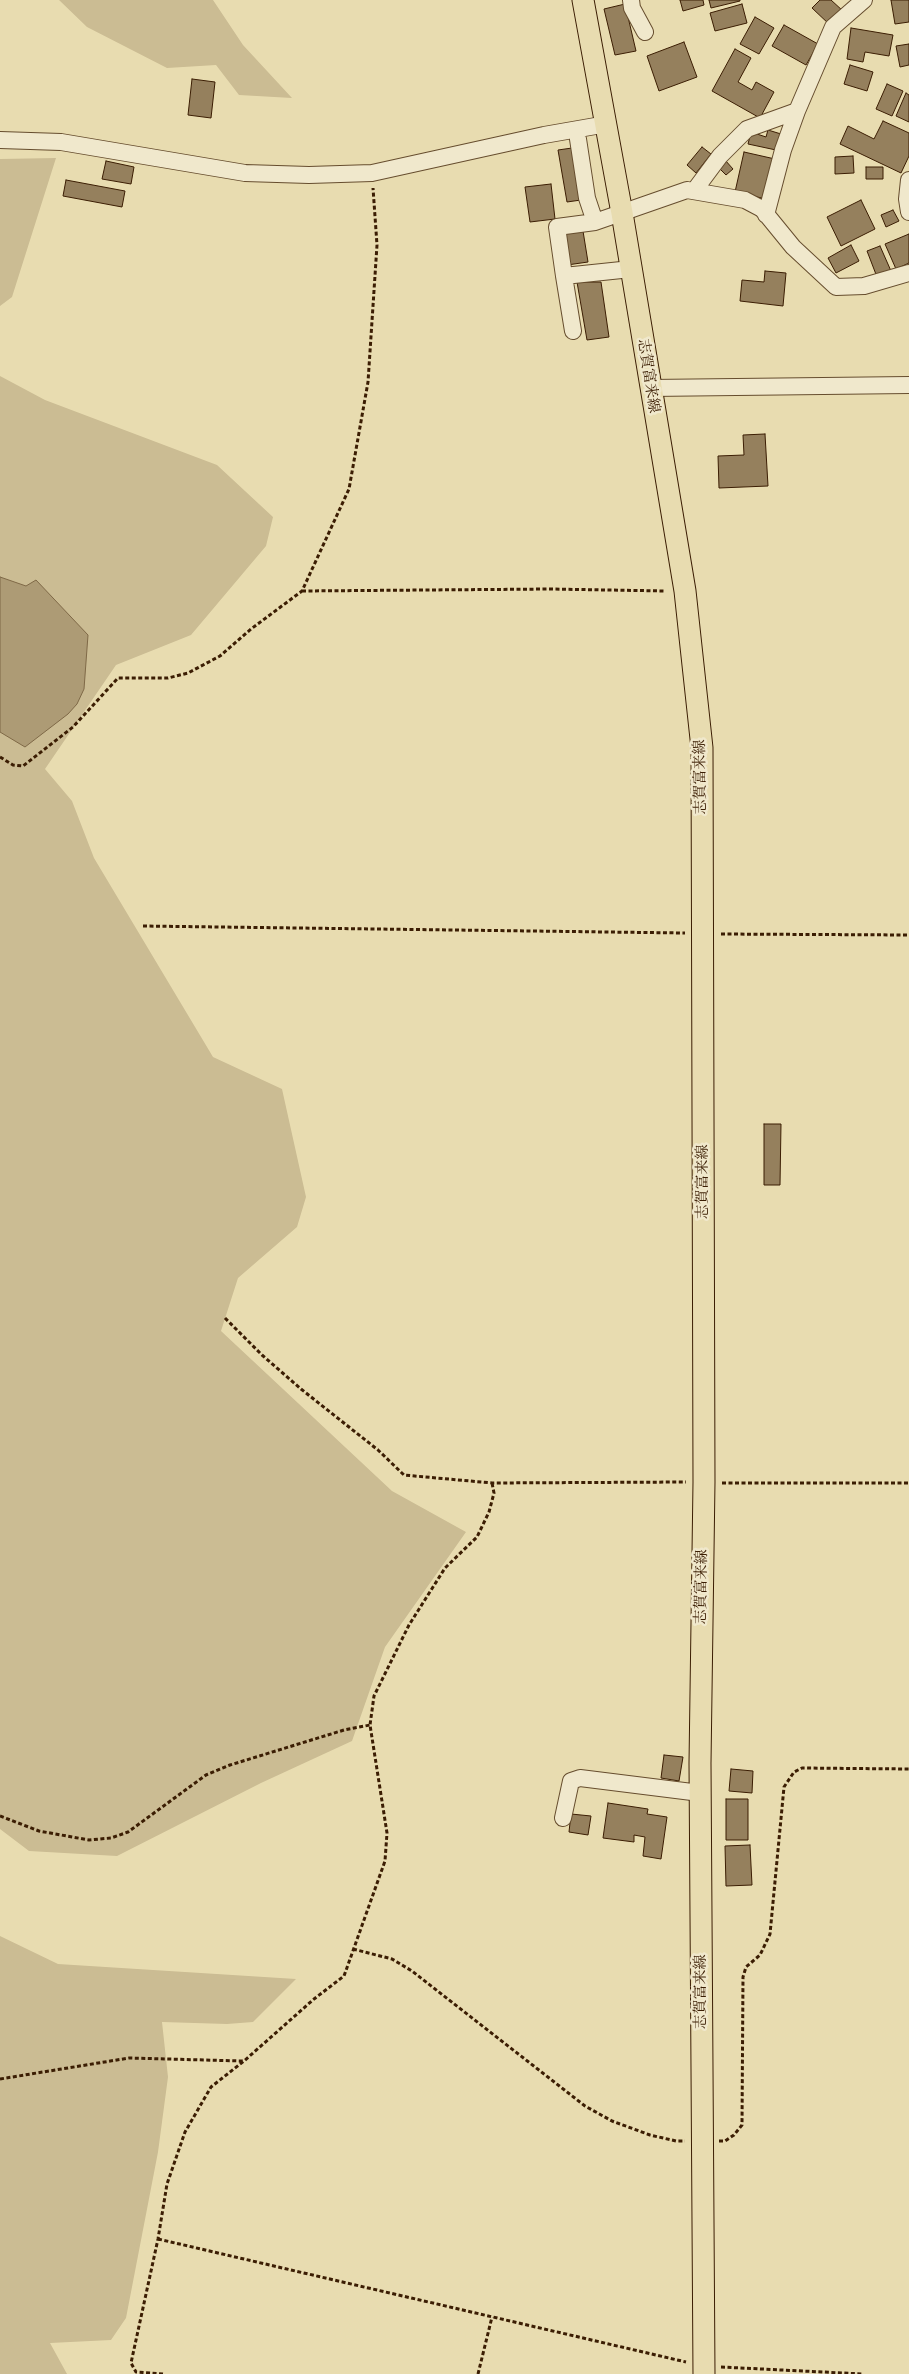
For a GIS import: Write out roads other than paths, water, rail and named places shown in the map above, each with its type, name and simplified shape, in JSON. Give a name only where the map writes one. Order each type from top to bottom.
[{"type":"main road","name":"志賀富来線","points":[[583,0],[607,124],[684,591],[702,748],[704,1482],[700,1793],[704,2370]]},
{"type":"street","points":[[631,0],[632,8],[645,32]]},
{"type":"street","points":[[766,215],[783,150],[797,111],[833,27],[864,0]]},
{"type":"street","points":[[694,191],[720,156],[747,129],[797,111]]},
{"type":"street","points":[[0,140],[61,142],[245,173],[309,176],[372,173],[544,135],[607,124]]},
{"type":"street","points":[[578,139],[587,198],[595,222]]},
{"type":"street","points":[[909,180],[907,199],[909,212]]},
{"type":"street","points":[[573,331],[557,227],[595,222],[687,190],[744,200],[762,209],[793,247],[836,287],[864,286],[909,273]]},
{"type":"street","points":[[564,276],[631,269]]},
{"type":"street","points":[[650,388],[909,385]]},
{"type":"street","points":[[563,1818],[571,1781],[580,1778],[700,1793]]}]
